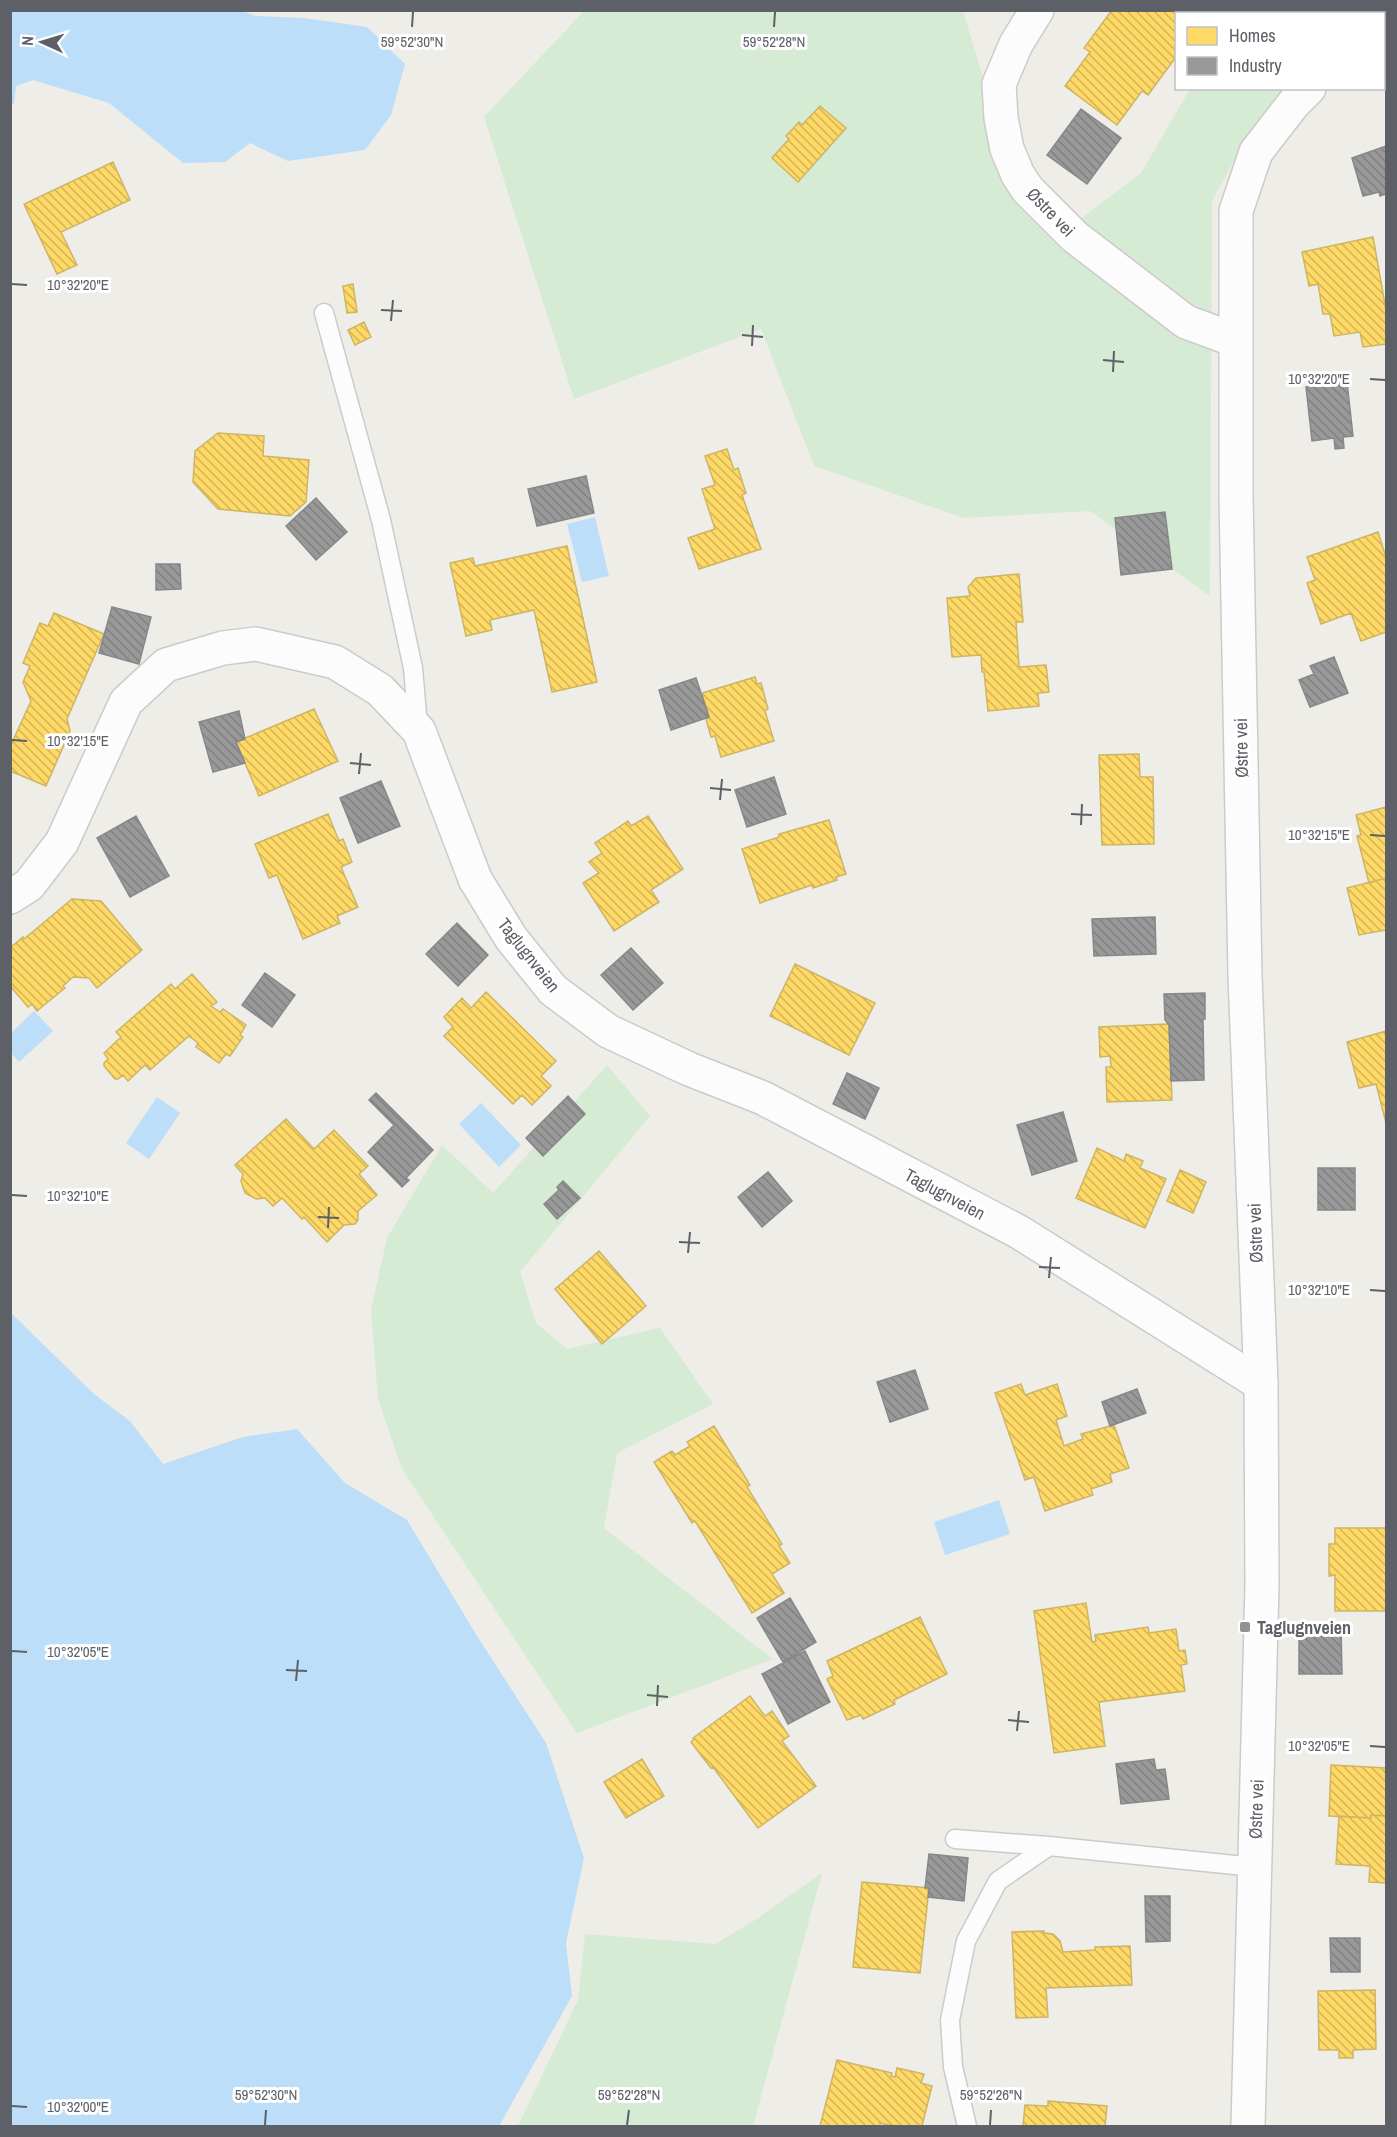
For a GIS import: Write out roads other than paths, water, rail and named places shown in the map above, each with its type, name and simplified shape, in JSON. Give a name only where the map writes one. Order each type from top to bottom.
[{"type":"street","name":"Østre vei","points":[[1037,10],[1016,44],[999,84],[1001,118],[1007,148],[1018,175],[1028,190],[1075,237],[1186,322],[1235,340]]},
{"type":"street","name":"Østre vei","points":[[1248,2127],[1263,1585],[1262,1384],[1245,976],[1235,340],[1236,212],[1256,152],[1294,103],[1308,90]]},
{"type":"street","name":"Taglugnveien","points":[[10,897],[29,885],[62,842],[126,702],[166,665],[224,648],[256,644],[335,662],[380,690],[419,731],[476,879],[511,938],[553,990],[608,1031],[688,1069],[764,1098],[1019,1232],[1262,1384]]},
{"type":"lane","points":[[324,313],[381,520],[413,668],[419,731]]},
{"type":"lane","points":[[955,1839],[1254,1867]]},
{"type":"lane","points":[[967,2127],[953,2067],[950,2020],[966,1941],[998,1881],[1048,1846]]},
{"type":"water","points":[[11,11],[241,11],[256,16],[304,18],[367,27],[405,64],[391,115],[365,150],[288,161],[250,143],[225,162],[183,163],[109,103],[33,80],[16,86],[14,104],[11,104]]},
{"type":"water","points":[[595,517],[609,576],[582,582],[567,524]]},
{"type":"water","points":[[34,1011],[53,1031],[19,1062],[11,1053],[11,1033]]},
{"type":"water","points":[[157,1097],[180,1113],[149,1159],[126,1143]]},
{"type":"water","points":[[481,1103],[521,1145],[499,1167],[459,1124]]},
{"type":"water","points":[[10,1312],[94,1394],[130,1421],[163,1464],[243,1437],[297,1429],[345,1483],[407,1520],[477,1636],[546,1743],[584,1858],[566,1943],[572,1996],[499,2126],[11,2126]]},
{"type":"water","points":[[999,1500],[1010,1534],[945,1555],[934,1522]]},
{"type":"place","name":"Taglugnveien","points":[[1245,1627]]}]
